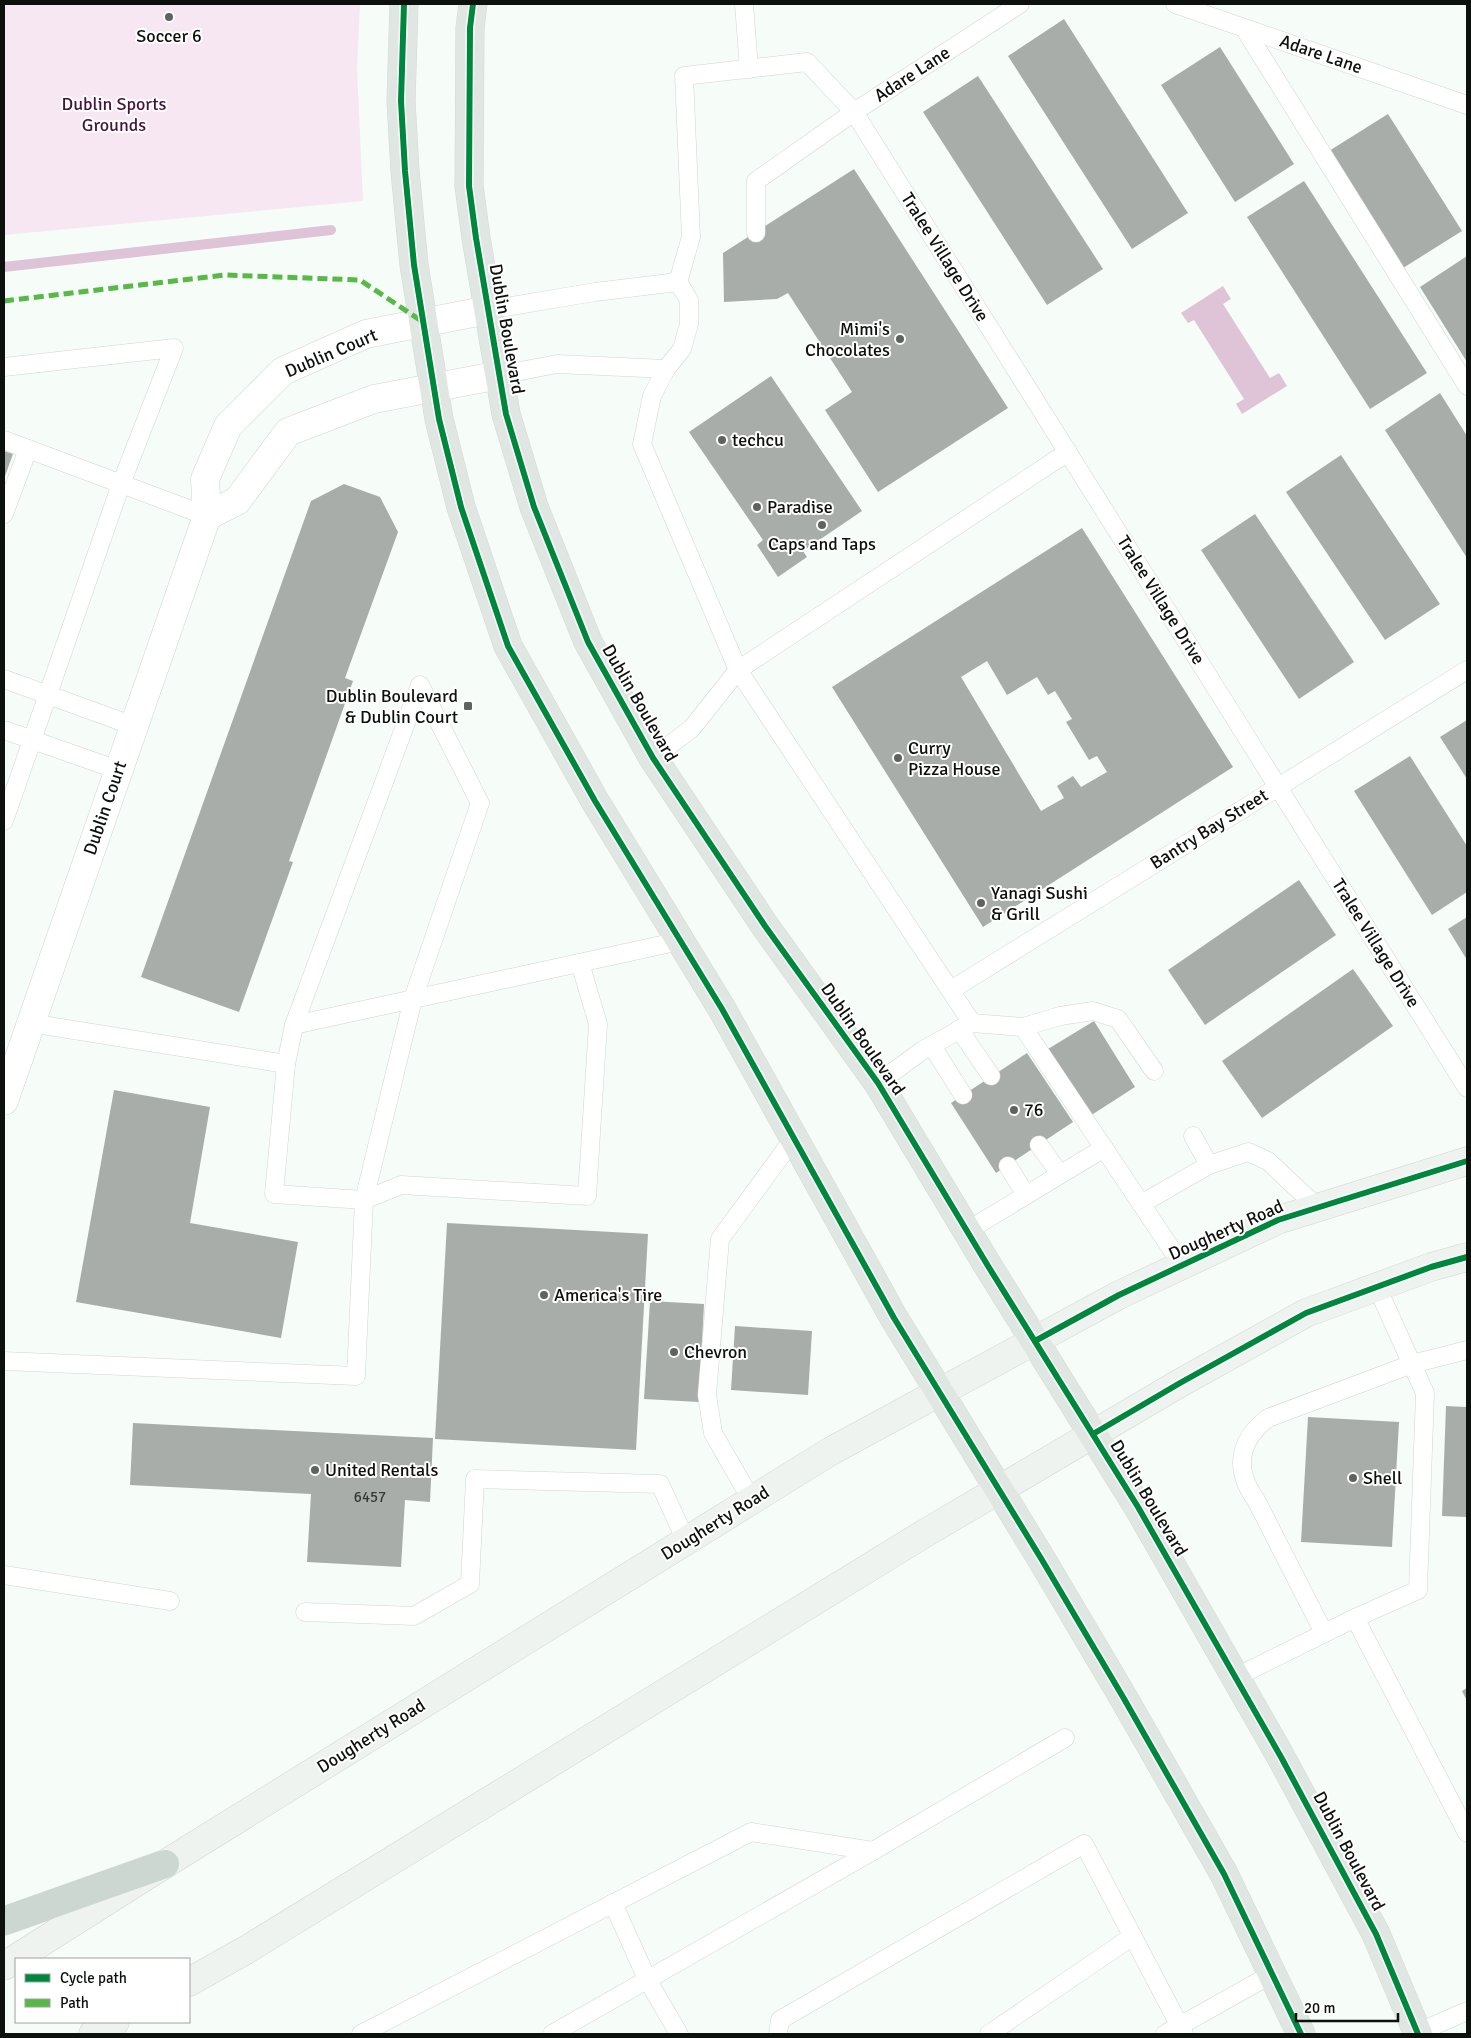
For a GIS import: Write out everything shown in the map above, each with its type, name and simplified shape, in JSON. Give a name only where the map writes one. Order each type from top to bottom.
[{"type":"highway","points":[[4,1920],[164,1864]]},
{"type":"main road","points":[[404,4],[401,101],[405,171],[414,265],[423,322],[439,419],[461,508],[508,646],[595,802],[722,1009],[894,1318],[1123,1697],[1224,1874],[1301,2034]]},
{"type":"main road","name":"Dublin Boulevard","points":[[474,4],[470,28],[469,186],[506,414],[534,507],[588,642],[653,758],[765,926],[878,1083],[966,1230],[1138,1507],[1281,1757],[1376,1934],[1417,2034]]},
{"type":"main road","name":"Dougherty Road","points":[[17,1958],[164,1864],[832,1452],[939,1393],[1119,1295],[1278,1220],[1467,1161]]},
{"type":"main road","points":[[190,1981],[254,1945],[999,1490],[1180,1383],[1306,1313],[1431,1267],[1467,1257]]},
{"type":"main road","name":"Dougherty Road","points":[[4,1966],[15,1959]]},
{"type":"main road","points":[[92,2034],[113,2023]]},
{"type":"street","name":"Dublin Court","points":[[4,1101],[9,1067],[30,1024],[207,516],[205,479],[228,426],[283,371],[366,334],[488,310]]},
{"type":"street","points":[[207,516],[236,501],[288,432],[374,399],[500,375]]},
{"type":"lane","points":[[744,4],[749,69],[684,76],[691,238],[678,282],[689,300],[689,324],[682,349],[666,369],[652,396],[642,444],[738,670],[951,990],[966,1026],[991,1076]]},
{"type":"lane","name":"Adare Lane","points":[[756,233],[756,181],[854,112],[1020,4]]},
{"type":"lane","name":"Adare Lane","points":[[1175,4],[1467,105]]},
{"type":"lane","points":[[1244,28],[1467,386]]},
{"type":"lane","name":"Tralee Village Drive","points":[[749,69],[807,62],[854,112],[1467,1088]]},
{"type":"lane","points":[[488,310],[595,292],[678,282]]},
{"type":"lane","points":[[4,367],[174,348],[121,484],[4,821]]},
{"type":"lane","points":[[500,375],[557,364],[666,369]]},
{"type":"lane","points":[[4,440],[207,516]]},
{"type":"lane","points":[[4,514],[28,449]]},
{"type":"lane","points":[[653,758],[692,728],[738,670],[1068,452]]},
{"type":"lane","name":"Bantry Bay Street","points":[[951,990],[1467,670]]},
{"type":"lane","points":[[4,679],[134,726]]},
{"type":"lane","points":[[4,1361],[356,1376],[364,1200],[413,999],[480,803],[420,685],[294,1025],[286,1064],[274,1194],[364,1200],[401,1185],[586,1196],[598,1024],[580,963]]},
{"type":"lane","points":[[4,730],[118,770]]},
{"type":"lane","points":[[294,1025],[680,941]]},
{"type":"lane","points":[[878,1083],[932,1046],[966,1026],[1024,1027],[1060,1016],[1093,1011],[1118,1019],[1154,1072]]},
{"type":"lane","points":[[30,1024],[286,1064]]},
{"type":"lane","points":[[1024,1027],[1182,1266]]},
{"type":"lane","points":[[932,1046],[963,1095]]},
{"type":"lane","points":[[1193,1136],[1209,1165]]},
{"type":"lane","points":[[752,1501],[713,1432],[707,1395],[720,1239],[794,1138]]},
{"type":"lane","points":[[1039,1145],[1060,1174]]},
{"type":"lane","points":[[966,1230],[1104,1148]]},
{"type":"lane","points":[[1141,1204],[1209,1165],[1248,1152],[1268,1160],[1318,1208]]},
{"type":"lane","points":[[1008,1166],[1026,1195]]},
{"type":"lane","points":[[1236,1677],[1355,1618],[1418,1590],[1425,1393],[1377,1288]]},
{"type":"lane","points":[[1324,1634],[1256,1500],[1247,1487],[1242,1472],[1242,1456],[1246,1441],[1255,1428],[1268,1418],[1412,1364],[1467,1350]]},
{"type":"lane","points":[[305,1612],[414,1616],[470,1584],[475,1479],[660,1484],[686,1542]]},
{"type":"lane","points":[[4,1575],[170,1601]]},
{"type":"lane","points":[[1355,1618],[1467,1833]]},
{"type":"lane","points":[[552,2034],[873,1851],[1065,1738]]},
{"type":"lane","points":[[361,2034],[751,1832],[873,1851]]},
{"type":"lane","points":[[778,2034],[780,2020],[1084,1844],[1133,1936],[1176,2031],[1272,1974]]},
{"type":"lane","points":[[614,1903],[647,1979],[679,2034]]},
{"type":"lane","points":[[989,2034],[1133,1936]]},
{"type":"lane","points":[[1417,2034],[1467,2011]]},
{"type":"green space","name":"Dublin Sports Grounds","points":[[4,4],[360,4],[357,69],[363,201],[4,235]]},
{"type":"shaded area","points":[[1223,286],[1231,299],[1223,304],[1270,378],[1279,373],[1287,386],[1242,414],[1236,404],[1244,399],[1194,320],[1188,323],[1181,313]]},
{"type":"building","points":[[1064,19],[1188,213],[1132,249],[1008,56]]},
{"type":"building","points":[[1220,47],[1294,164],[1235,202],[1161,85]]},
{"type":"building","points":[[978,76],[1103,269],[1047,305],[923,112]]},
{"type":"building","points":[[1388,114],[1462,231],[1403,268],[1329,151]]},
{"type":"building","points":[[854,169],[1008,408],[878,492],[825,410],[852,392],[788,293],[777,299],[724,302],[723,253]]},
{"type":"building","points":[[1304,181],[1427,373],[1370,409],[1247,217]]},
{"type":"building","points":[[1467,256],[1467,362],[1420,287]]},
{"type":"building","points":[[771,376],[862,511],[803,551],[807,557],[778,577],[757,545],[763,540],[689,432]]},
{"type":"building","points":[[1440,393],[1467,436],[1467,558],[1385,430]]},
{"type":"building","points":[[4,451],[13,454],[4,479]]},
{"type":"building","points":[[1341,455],[1440,604],[1385,640],[1286,492]]},
{"type":"building","points":[[344,484],[380,497],[398,532],[345,678],[353,681],[289,861],[293,862],[239,1012],[141,977],[311,501]]},
{"type":"building","points":[[1255,514],[1354,662],[1299,699],[1201,550]]},
{"type":"building","points":[[1082,528],[1233,767],[983,927],[832,687]],"holes":[[[987,661],[1007,695],[1037,677],[1048,695],[1055,691],[1072,719],[1066,722],[1089,760],[1097,756],[1107,772],[1081,787],[1073,776],[1057,786],[1064,798],[1041,811],[961,677]]]},
{"type":"building","points":[[1467,720],[1467,779],[1440,737]]},
{"type":"building","points":[[1410,756],[1467,846],[1467,892],[1432,915],[1354,791]]},
{"type":"building","points":[[1299,880],[1336,935],[1205,1025],[1168,970]]},
{"type":"building","points":[[1467,917],[1467,960],[1448,929]]},
{"type":"building","points":[[1353,969],[1393,1026],[1262,1118],[1222,1061]]},
{"type":"building","points":[[1094,1021],[1135,1087],[1090,1116],[1048,1049]]},
{"type":"building","points":[[1027,1053],[1073,1122],[996,1173],[951,1103]]},
{"type":"building","points":[[114,1090],[210,1107],[190,1223],[298,1242],[281,1338],[76,1302]]},
{"type":"building","name":"America's Tire","points":[[447,1223],[648,1234],[636,1450],[435,1439]]},
{"type":"building","name":"Chevron","points":[[650,1301],[704,1304],[699,1402],[644,1399]]},
{"type":"building","points":[[735,1326],[812,1331],[808,1395],[731,1390]]},
{"type":"building","points":[[1446,1406],[1467,1407],[1467,1517],[1442,1516]]},
{"type":"building","points":[[1308,1417],[1399,1422],[1392,1547],[1301,1542]]},
{"type":"building","points":[[133,1423],[433,1438],[430,1502],[405,1500],[401,1567],[307,1562],[311,1494],[130,1485]]},
{"type":"building","points":[[1467,1688],[1467,1701],[1462,1691]]},
{"type":"waterway","points":[[4,267],[331,230]]},
{"type":"marked path","points":[[4,301],[225,275],[360,280],[423,322]]},
{"type":"cycle path","points":[[404,4],[401,101],[405,171],[414,265],[439,419],[461,507],[508,646],[595,801],[722,1009],[894,1318],[1042,1560],[1123,1697],[1224,1874],[1301,2034]]},
{"type":"cycle path","points":[[473,4],[470,28],[469,186],[506,414],[534,507],[588,642],[653,758],[765,926],[878,1083],[988,1266],[1138,1507],[1281,1757],[1376,1934],[1418,2034]]},
{"type":"cycle path","points":[[1035,1341],[1119,1295],[1278,1220],[1467,1161]]},
{"type":"cycle path","points":[[1093,1434],[1306,1313],[1431,1267],[1467,1257]]},
{"type":"place","name":"Soccer 6","points":[[169,17]]},
{"type":"place","name":"Mimi's Chocolates","points":[[900,339]]},
{"type":"place","name":"techcu","points":[[722,440]]},
{"type":"place","name":"Paradise","points":[[757,507]]},
{"type":"place","name":"Caps and Taps","points":[[822,525]]},
{"type":"place","name":"Dublin Boulevard & Dublin Court","points":[[468,706]]},
{"type":"place","name":"Curry Pizza House","points":[[898,758]]},
{"type":"place","name":"Yanagi Sushi & Grill","points":[[981,903]]},
{"type":"place","name":"76","points":[[1014,1110]]},
{"type":"place","name":"America's Tire","points":[[544,1295]]},
{"type":"place","name":"Chevron","points":[[674,1352]]},
{"type":"place","name":"United Rentals","points":[[315,1470]]},
{"type":"place","name":"Shell","points":[[1353,1478]]}]
